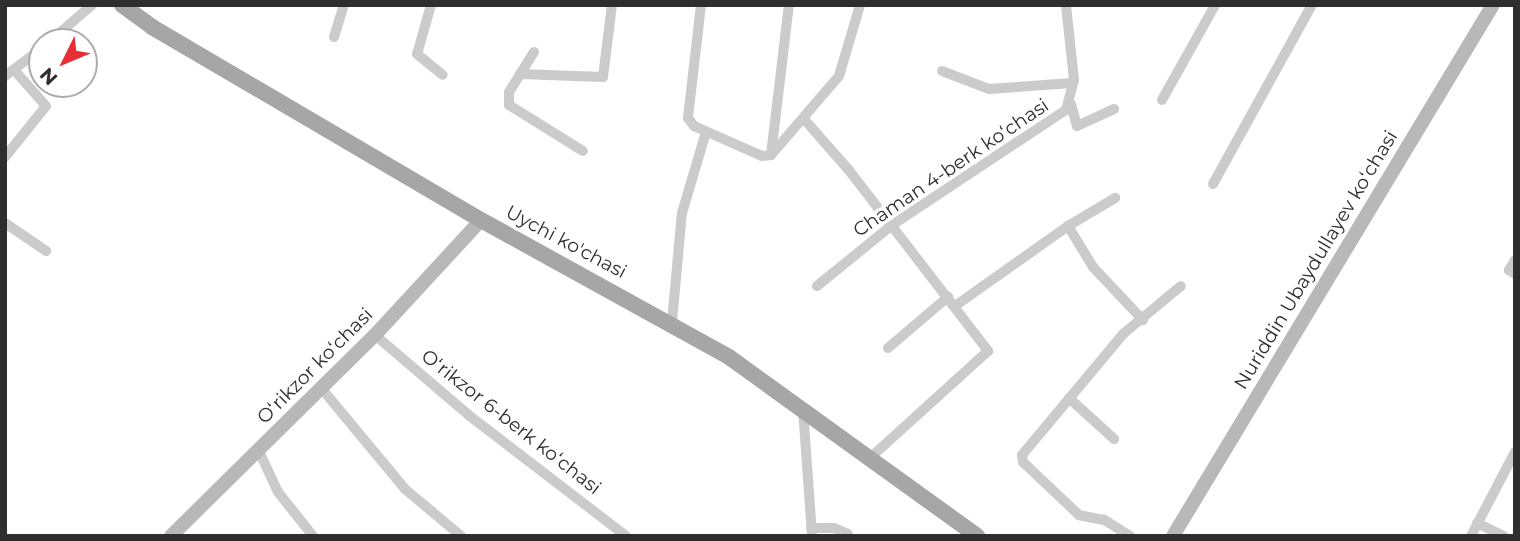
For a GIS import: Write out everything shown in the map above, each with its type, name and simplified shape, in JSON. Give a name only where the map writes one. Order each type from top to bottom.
[{"type":"main road","name":"Uychi ko'chasi","points":[[122,5],[187,49],[481,220],[672,322],[803,409],[869,460],[977,536]]},
{"type":"main road","name":"Nuriddin Ubaydullayev koʻchasi","points":[[1173,536],[1493,5]]},
{"type":"main road","name":"Oʻrikzor koʻchasi","points":[[171,536],[375,335],[481,220]]},
{"type":"street","points":[[65,28],[92,5]]},
{"type":"street","points":[[334,37],[344,5]]},
{"type":"street","points":[[431,5],[417,54],[443,75]]},
{"type":"street","points":[[520,74],[603,77],[612,5]]},
{"type":"street","points":[[701,5],[688,118],[706,132],[762,156],[771,155],[804,119],[845,63],[860,5]]},
{"type":"street","points":[[771,155],[789,5]]},
{"type":"street","points":[[1066,5],[1073,83]]},
{"type":"street","points":[[1162,100],[1215,5]]},
{"type":"street","points":[[1213,184],[1312,5]]},
{"type":"street","points":[[534,52],[509,92],[509,105],[583,151]]},
{"type":"street","points":[[5,157],[46,106],[10,74],[28,59]]},
{"type":"street","name":"Chaman 4-berk koʻchasi","points":[[942,71],[989,89],[1073,83],[1071,104],[1076,126],[1114,109]]},
{"type":"street","name":"Chaman 4-berk koʻchasi","points":[[817,286],[892,225],[1071,104]]},
{"type":"street","points":[[804,119],[892,225],[988,354],[869,460]]},
{"type":"street","points":[[672,322],[682,213],[706,132]]},
{"type":"street","points":[[888,348],[951,302],[1115,198]]},
{"type":"street","points":[[5,223],[46,251]]},
{"type":"street","points":[[1068,226],[1093,267],[1143,320]]},
{"type":"street","points":[[1515,260],[1509,271],[1515,274]]},
{"type":"street","points":[[1130,536],[1104,520],[1079,515],[1023,462],[1022,455],[1123,334],[1181,286]]},
{"type":"street","name":"Oʻrikzor 6-berk koʻchasi","points":[[375,335],[471,417],[626,536]]},
{"type":"street","points":[[321,389],[405,489],[461,536]]},
{"type":"street","points":[[1069,398],[1114,439]]},
{"type":"street","points":[[803,409],[811,532],[834,528],[848,534]]},
{"type":"street","points":[[258,449],[278,492],[313,536]]},
{"type":"street","points":[[1471,536],[1515,452]]},
{"type":"street","points":[[1477,523],[1504,536]]}]
